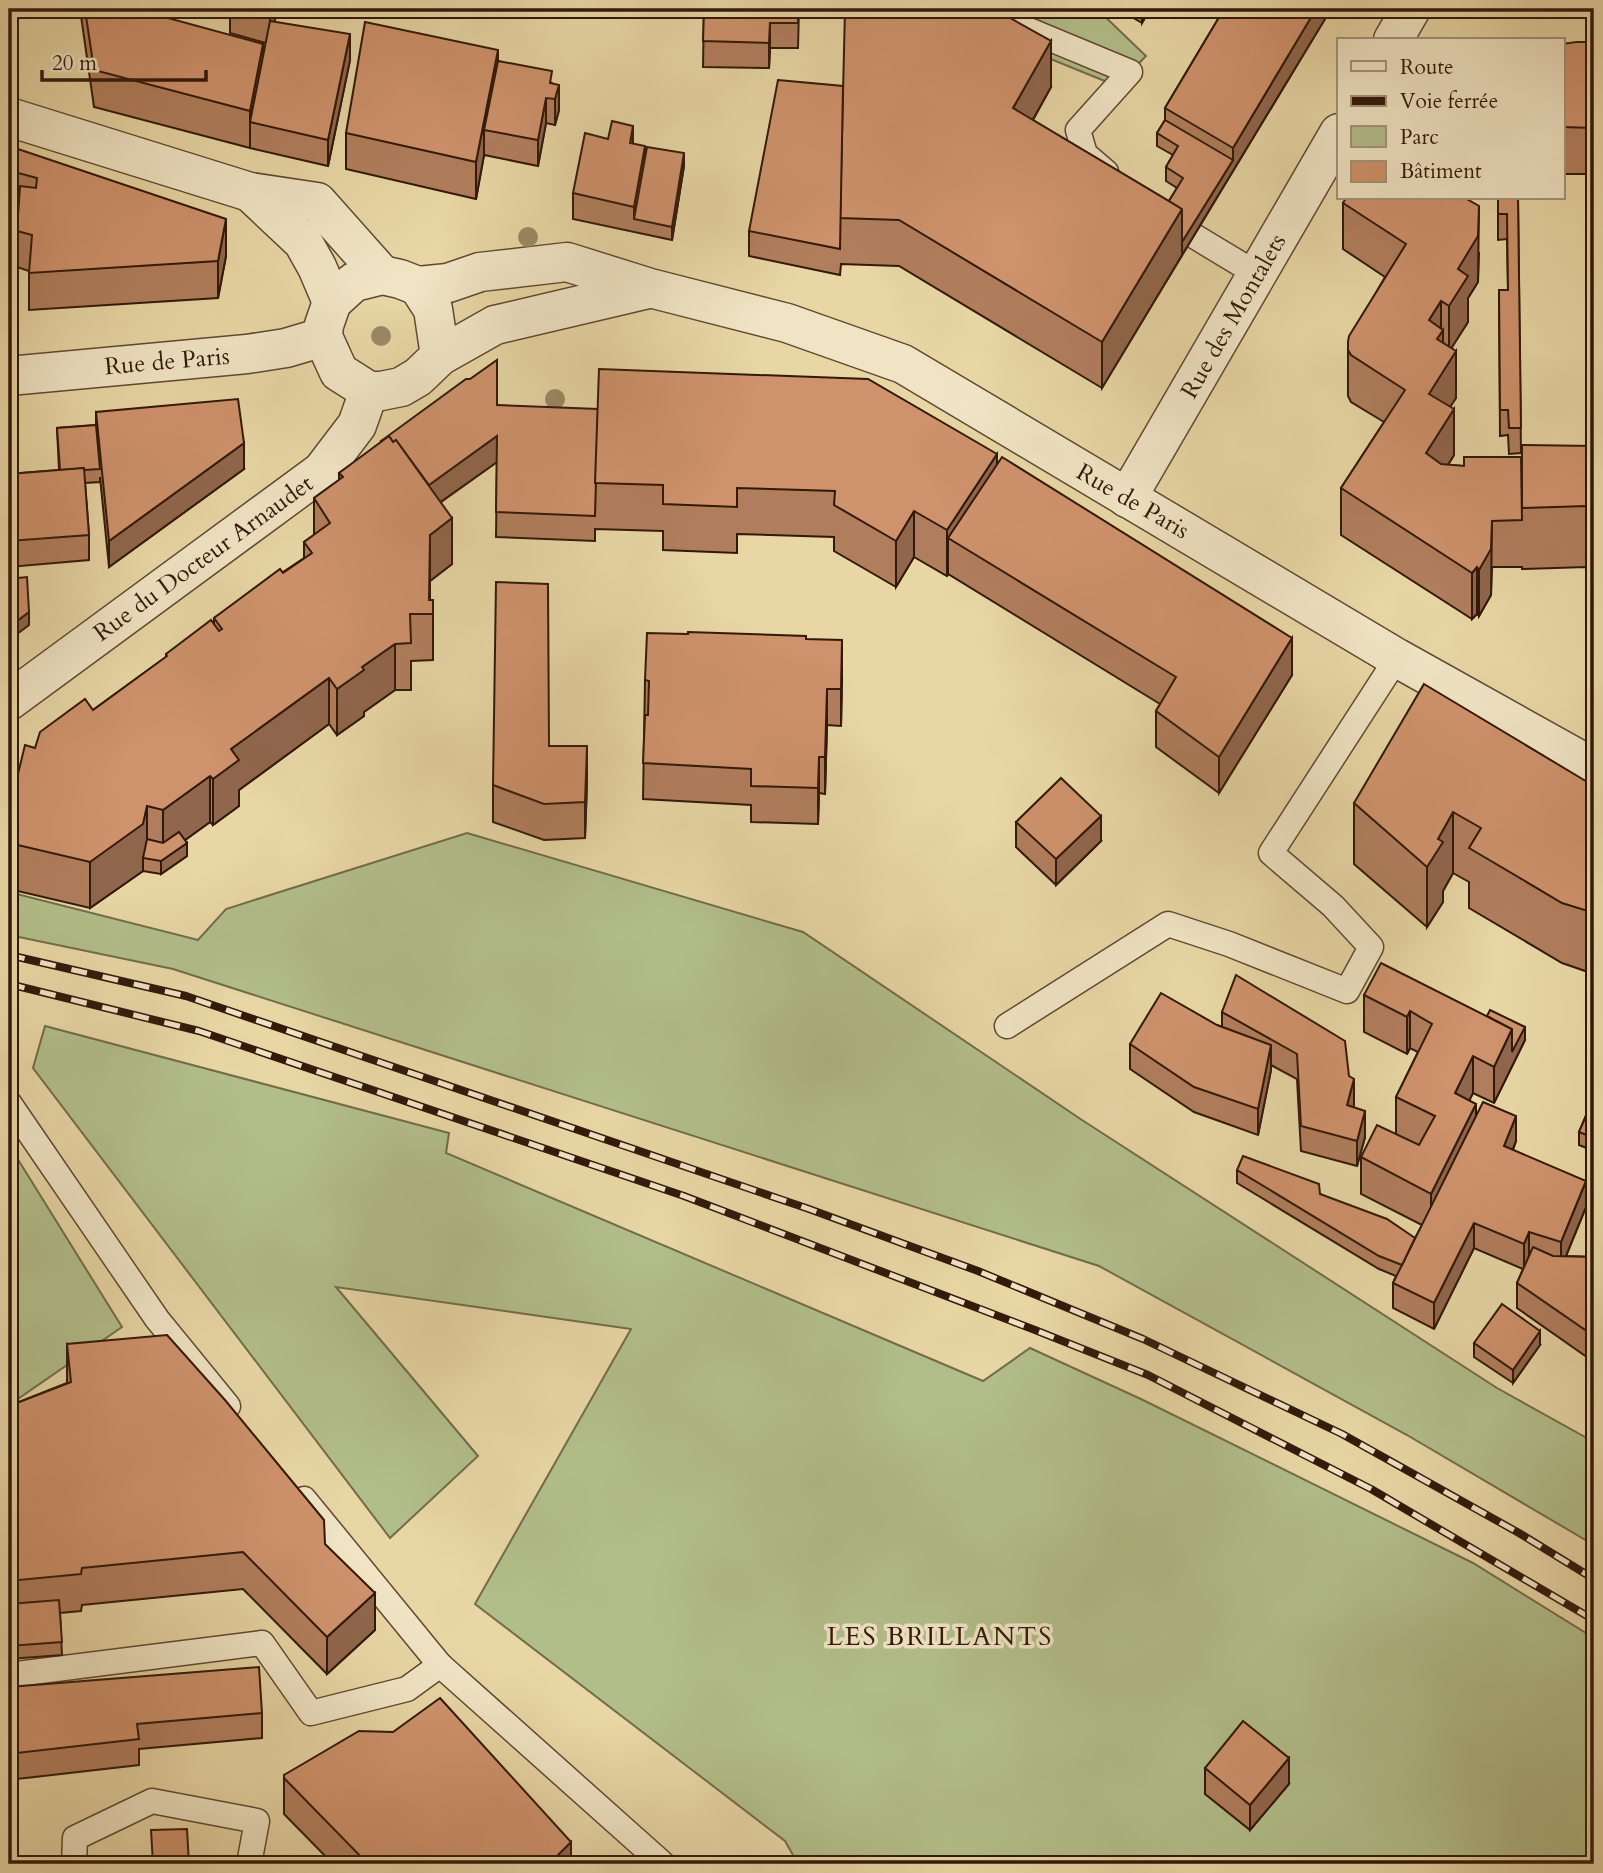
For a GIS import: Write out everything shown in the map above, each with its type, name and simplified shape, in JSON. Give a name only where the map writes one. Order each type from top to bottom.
[{"type":"street","points":[[1394,38],[1411,9]]},
{"type":"street","points":[[9,117],[250,192],[317,202],[382,275]]},
{"type":"street","name":"Rue des Montalets","points":[[1128,498],[1337,136]]},
{"type":"street","points":[[250,192],[303,242],[317,267],[327,320],[339,373],[369,391],[401,387],[418,377],[440,356],[433,309],[418,286],[400,279],[382,275],[354,282],[327,320]]},
{"type":"street","name":"Rue de Paris","points":[[418,286],[448,284],[480,272],[567,262],[650,288],[787,323],[903,364],[1397,658],[1594,768]]},
{"type":"street","name":"Rue de Paris","points":[[440,356],[495,325],[650,288]]},
{"type":"street","name":"Rue de Paris","points":[[9,376],[286,348],[327,320]]},
{"type":"street","name":"Rue du Docteur Arnaudet","points":[[9,701],[322,471],[356,425],[369,391]]},
{"type":"lane","points":[[989,14],[1130,72],[1078,130],[1085,154],[1125,188]]},
{"type":"lane","points":[[1194,236],[1257,274]]},
{"type":"lane","points":[[1007,1026],[1168,924],[1229,944],[1347,991],[1371,947],[1333,906],[1271,853],[1397,658]]},
{"type":"lane","points":[[9,1103],[157,1319],[245,1427]]},
{"type":"lane","points":[[289,1481],[439,1665],[663,1864]]},
{"type":"lane","points":[[9,1675],[262,1643],[311,1713],[407,1689],[439,1665]]},
{"type":"lane","points":[[74,1864],[75,1838],[152,1801],[257,1821],[249,1864]]},
{"type":"green space","points":[[852,9],[1097,9],[1146,56],[1117,86],[950,18]]},
{"type":"green space","points":[[467,833],[803,932],[1082,1120],[1497,1388],[1594,1442],[1594,1545],[1407,1435],[1099,1266],[173,969],[9,935],[9,892],[198,940],[226,909]]},
{"type":"green space","points":[[45,1026],[449,1133],[446,1153],[983,1381],[1030,1348],[1143,1400],[1473,1563],[1594,1638],[1594,1864],[798,1864],[785,1841],[475,1604],[631,1329],[336,1287],[478,1456],[390,1538],[33,1068]]},
{"type":"green space","points":[[9,1145],[122,1327],[9,1405]]},
{"type":"building","points":[[85,9],[135,9],[263,44],[250,111],[94,70]]},
{"type":"building","points":[[704,9],[798,9],[798,23],[770,23],[769,43],[703,41]]},
{"type":"building","points":[[845,9],[994,9],[1051,41],[1013,108],[1182,209],[1102,342],[899,220],[840,218]]},
{"type":"building","points":[[1224,9],[1316,9],[1233,148],[1165,108]]},
{"type":"building","points":[[270,21],[350,34],[328,140],[250,122]]},
{"type":"building","points":[[365,22],[498,50],[476,162],[346,133]]},
{"type":"building","points":[[1594,42],[1594,128],[1564,127],[1564,44]]},
{"type":"building","points":[[498,61],[552,71],[550,83],[559,85],[555,99],[546,98],[538,140],[484,130]]},
{"type":"building","points":[[778,80],[843,86],[840,249],[749,231]]},
{"type":"building","points":[[1165,120],[1233,160],[1182,242],[1182,209],[1169,201],[1183,178],[1166,167],[1178,146],[1157,133]]},
{"type":"building","points":[[612,121],[633,126],[630,143],[645,146],[634,207],[573,193],[585,133],[608,139]]},
{"type":"building","points":[[9,146],[226,219],[218,261],[29,273],[32,235],[17,231],[20,186],[36,188],[37,178],[11,171],[9,191]]},
{"type":"building","points":[[647,147],[684,153],[672,227],[634,219]]},
{"type":"building","points":[[1345,200],[1468,200],[1479,206],[1478,236],[1458,269],[1468,276],[1449,306],[1441,301],[1429,320],[1443,330],[1437,339],[1456,351],[1429,394],[1454,409],[1426,453],[1441,464],[1464,466],[1464,457],[1521,457],[1522,520],[1492,521],[1491,549],[1479,570],[1477,567],[1472,573],[1341,488],[1405,390],[1351,355],[1348,342],[1349,336],[1406,244],[1343,203]]},
{"type":"building","points":[[1498,200],[1518,200],[1521,428],[1509,428],[1508,410],[1500,410],[1499,290],[1508,290],[1507,214],[1498,214]]},
{"type":"building","points":[[9,201],[13,202],[10,228],[9,228]]},
{"type":"building","points":[[497,360],[497,405],[598,409],[595,516],[496,512],[497,436],[429,485],[396,440],[393,442],[389,436],[381,441],[466,379]]},
{"type":"building","points":[[599,369],[868,379],[997,454],[947,530],[914,511],[896,541],[834,505],[835,491],[737,488],[737,507],[663,504],[663,485],[595,483]]},
{"type":"building","points":[[238,399],[244,443],[109,541],[96,412]]},
{"type":"building","points":[[96,425],[100,469],[60,470],[57,428]]},
{"type":"building","points":[[389,436],[393,442],[396,440],[452,518],[430,535],[429,600],[433,600],[433,614],[410,614],[411,643],[395,644],[337,689],[329,678],[231,749],[239,760],[213,779],[210,776],[163,810],[147,806],[143,824],[90,862],[9,843],[9,811],[25,745],[35,748],[40,732],[85,699],[93,710],[211,620],[219,631],[222,629],[214,618],[280,569],[283,573],[312,553],[304,542],[330,523],[314,498],[343,477],[339,473]]},
{"type":"building","points":[[1522,445],[1594,446],[1594,631],[1588,629],[1586,506],[1522,508]]},
{"type":"building","points":[[1002,457],[1292,638],[1219,757],[1156,711],[1176,677],[948,538]]},
{"type":"building","points":[[84,468],[89,535],[9,541],[9,474]]},
{"type":"building","points":[[27,577],[29,612],[9,627],[9,579]]},
{"type":"building","points":[[496,582],[548,584],[549,746],[587,746],[585,802],[544,804],[493,785]]},
{"type":"building","points":[[647,633],[806,636],[806,639],[842,640],[841,689],[827,689],[825,757],[819,757],[818,788],[751,786],[751,769],[643,763],[645,715],[648,715],[649,681],[645,680]]},
{"type":"building","points":[[1424,684],[1594,786],[1594,913],[1562,903],[1469,848],[1481,828],[1453,812],[1438,839],[1443,842],[1427,867],[1354,803]]},
{"type":"building","points":[[1061,778],[1101,816],[1056,859],[1016,822]]},
{"type":"building","points":[[179,832],[187,843],[161,861],[143,858],[147,839],[163,843]]},
{"type":"building","points":[[1381,963],[1512,1029],[1494,1067],[1473,1056],[1455,1093],[1476,1104],[1431,1194],[1361,1157],[1377,1125],[1419,1145],[1435,1116],[1396,1097],[1432,1024],[1410,1011],[1407,1017],[1364,995]]},
{"type":"building","points":[[1236,975],[1345,1041],[1349,1076],[1354,1079],[1347,1105],[1365,1111],[1357,1141],[1301,1126],[1297,1054],[1222,1012]]},
{"type":"building","points":[[1161,993],[1217,1025],[1271,1045],[1258,1109],[1194,1087],[1130,1044]]},
{"type":"building","points":[[1490,1010],[1525,1027],[1512,1052],[1512,1029],[1487,1016]]},
{"type":"building","points":[[1594,1097],[1594,1138],[1579,1132]]},
{"type":"building","points":[[1483,1102],[1516,1116],[1504,1146],[1586,1181],[1561,1242],[1529,1232],[1524,1244],[1474,1223],[1434,1303],[1393,1283]]},
{"type":"building","points":[[1243,1156],[1319,1184],[1320,1194],[1387,1219],[1415,1238],[1402,1265],[1379,1256],[1237,1170]]},
{"type":"building","points":[[1533,1247],[1553,1256],[1594,1257],[1594,1336],[1517,1283]]},
{"type":"building","points":[[1502,1304],[1540,1331],[1513,1370],[1474,1343]]},
{"type":"building","points":[[167,1335],[225,1400],[324,1520],[325,1544],[375,1593],[327,1637],[243,1552],[82,1568],[81,1574],[9,1581],[9,1406],[71,1382],[67,1344]]},
{"type":"building","points":[[59,1600],[62,1642],[9,1646],[9,1604]]},
{"type":"building","points":[[259,1667],[262,1713],[137,1724],[139,1739],[17,1753],[9,1687]]},
{"type":"building","points":[[440,1698],[571,1842],[549,1864],[368,1864],[284,1778],[284,1775],[359,1731],[393,1732]]},
{"type":"building","points":[[1243,1721],[1289,1758],[1250,1805],[1205,1768]]},
{"type":"building","points":[[187,1829],[189,1864],[153,1864],[151,1830]]},
{"type":"railway","points":[[9,955],[186,996],[809,1209],[978,1271],[1143,1339],[1342,1434],[1519,1533],[1594,1579]]},
{"type":"railway","points":[[9,984],[199,1031],[684,1196],[1148,1375],[1371,1489],[1594,1620]]},
{"type":"district","name":"LES BRILLANTS","points":[[940,1636]]}]
